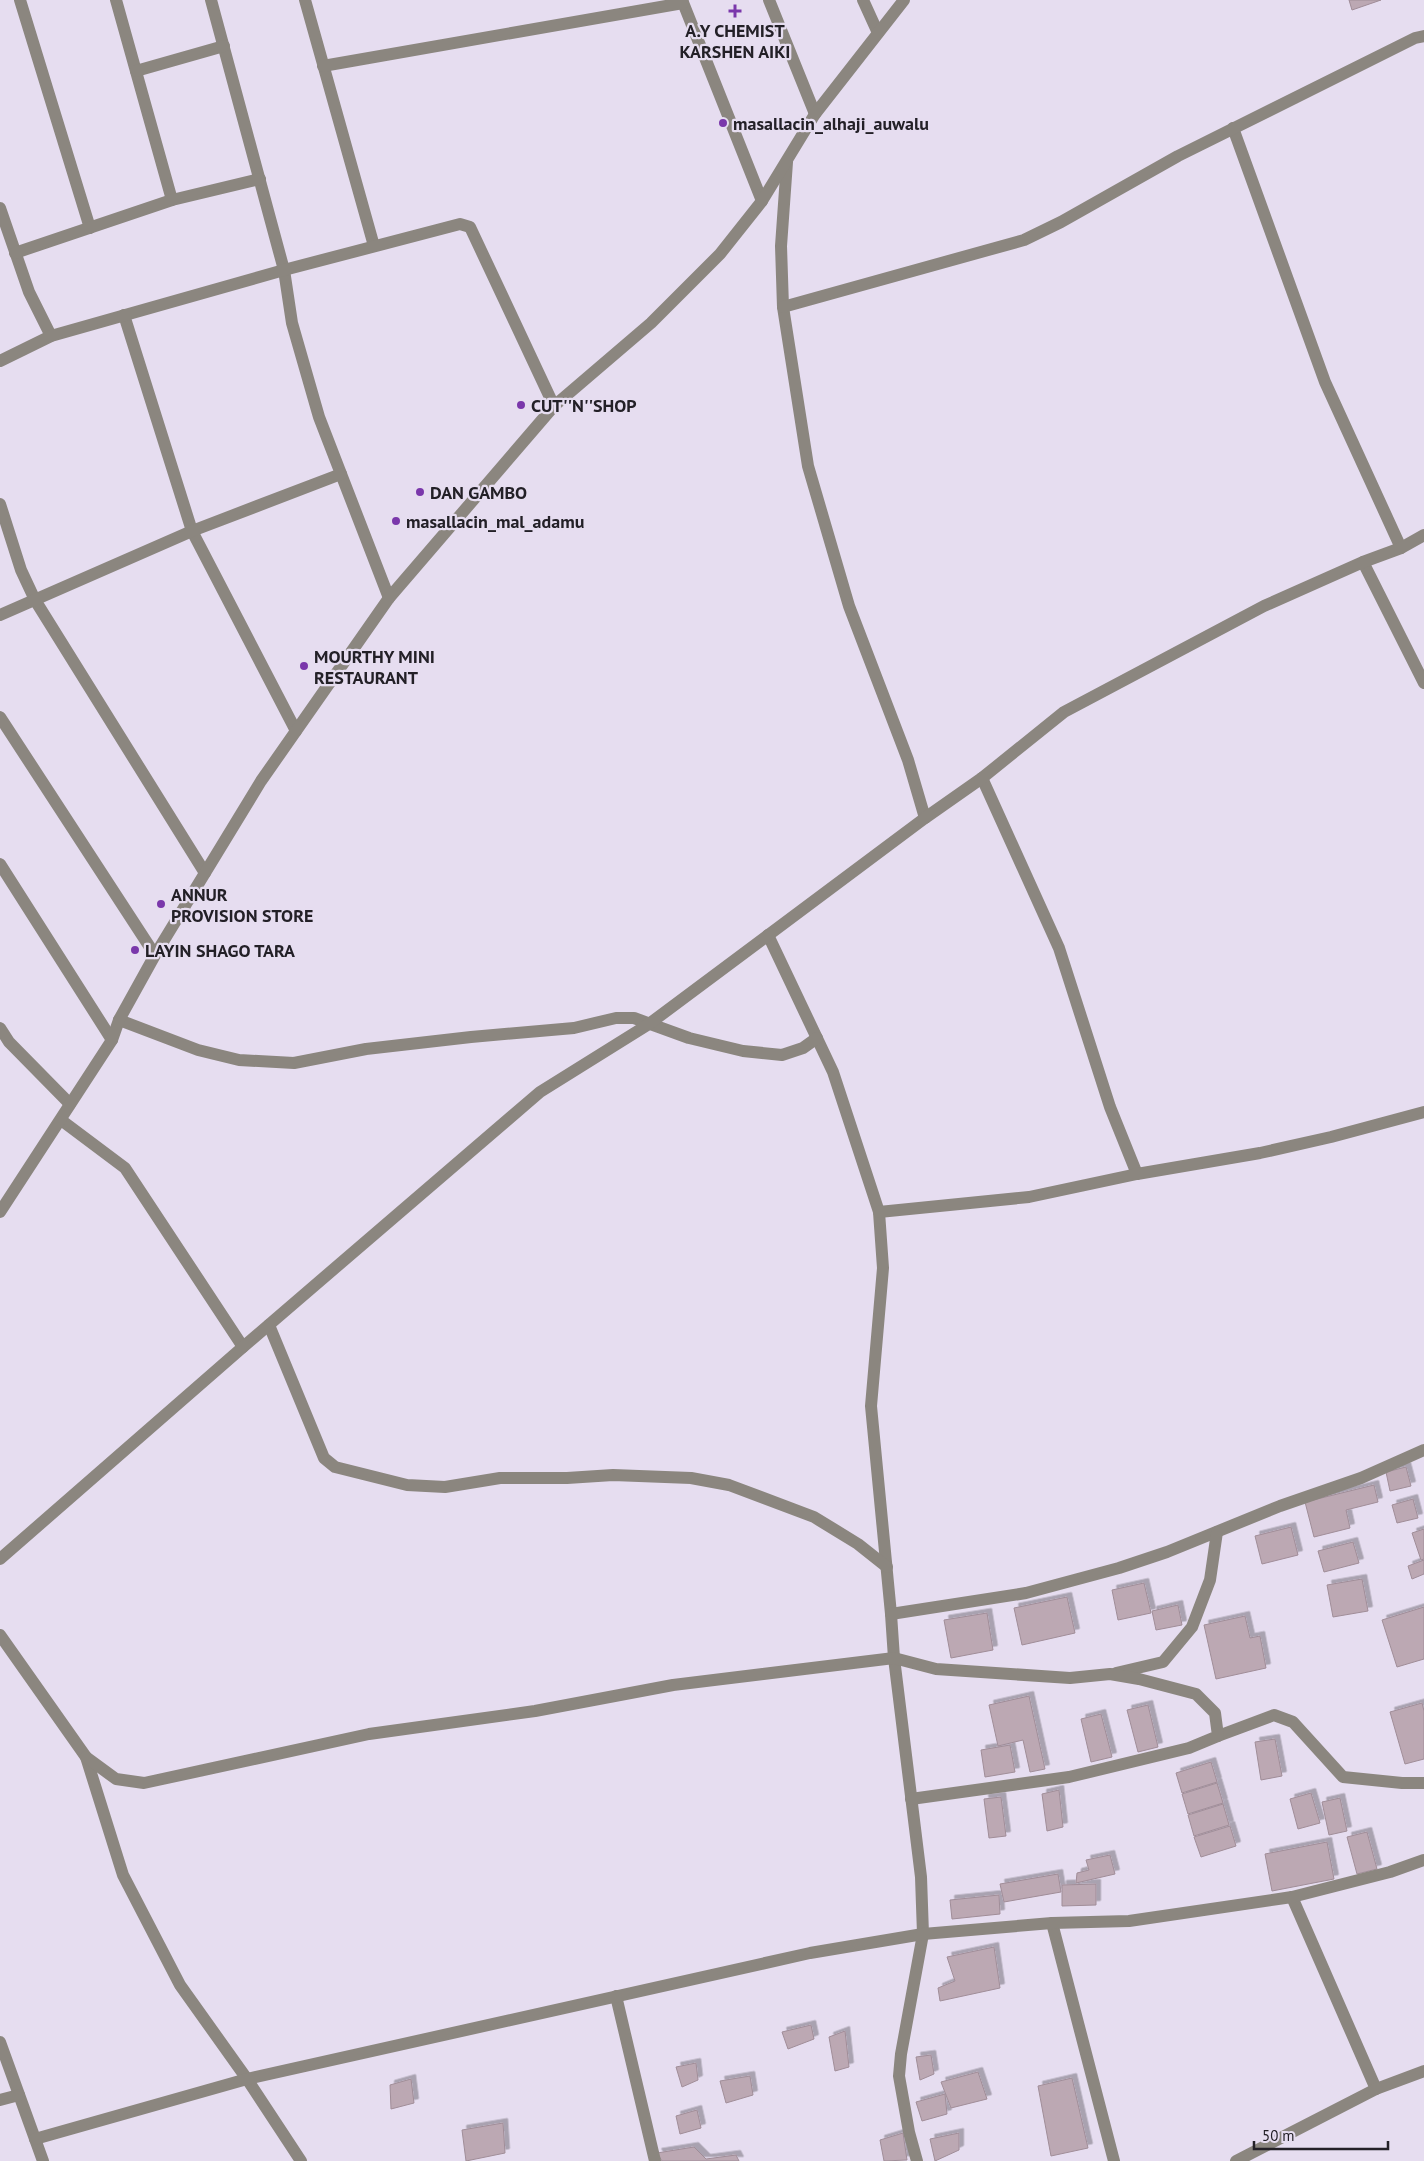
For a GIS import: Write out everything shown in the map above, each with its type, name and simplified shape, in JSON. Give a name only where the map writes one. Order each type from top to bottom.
[{"type":"street","points":[[20,0],[90,228]]},
{"type":"street","points":[[116,0],[172,200]]},
{"type":"street","points":[[211,0],[284,270],[295,333],[319,417],[389,598]]},
{"type":"street","points":[[305,0],[374,246]]},
{"type":"street","points":[[768,0],[815,114]]},
{"type":"street","points":[[863,0],[878,32]]},
{"type":"street","points":[[0,1212],[112,1040],[119,1020],[155,956],[261,781],[389,598],[554,406],[651,322],[720,254],[762,201],[815,114],[904,0]]},
{"type":"street","points":[[323,66],[682,1],[762,201]]},
{"type":"street","points":[[783,307],[1024,240],[1062,222],[1178,156],[1415,38],[1424,36]]},
{"type":"street","points":[[136,71],[224,46]]},
{"type":"street","points":[[1233,128],[1324,382],[1401,548]]},
{"type":"street","points":[[787,160],[781,246],[783,307],[808,466],[849,606],[908,760],[925,818]]},
{"type":"street","points":[[15,253],[172,200],[260,179]]},
{"type":"street","points":[[0,208],[29,292],[51,336]]},
{"type":"street","points":[[0,361],[51,336],[284,270],[460,224],[470,227],[554,406]]},
{"type":"street","points":[[124,316],[192,531],[296,731]]},
{"type":"street","points":[[0,616],[192,531],[341,474]]},
{"type":"street","points":[[0,504],[21,570],[34,600],[205,873]]},
{"type":"street","points":[[0,1559],[540,1092],[649,1024],[925,818],[982,778],[1064,712],[1264,606],[1363,562],[1401,548],[1424,535]]},
{"type":"street","points":[[1363,562],[1424,683]]},
{"type":"street","points":[[0,717],[155,956]]},
{"type":"street","points":[[982,778],[1059,948],[1110,1107],[1137,1174]]},
{"type":"street","points":[[0,864],[112,1040]]},
{"type":"street","points":[[768,935],[833,1072],[879,1212],[883,1268],[871,1406],[894,1658],[921,1878],[923,1934],[900,2054],[899,2076],[909,2132],[917,2161]]},
{"type":"street","points":[[119,1020],[198,1050],[239,1060],[294,1062],[366,1049],[574,1028],[616,1018],[634,1018],[689,1038],[734,1049],[782,1056],[803,1048],[817,1038]]},
{"type":"street","points":[[0,1028],[9,1042],[70,1104]]},
{"type":"street","points":[[879,1212],[1029,1197],[1137,1174],[1260,1153],[1331,1138],[1424,1112]]},
{"type":"street","points":[[61,1120],[125,1168],[243,1347]]},
{"type":"street","points":[[269,1325],[324,1458],[335,1467],[407,1485],[446,1486],[500,1478],[567,1478],[613,1475],[691,1478],[729,1485],[814,1517],[858,1544],[887,1567]]},
{"type":"street","points":[[891,1614],[1026,1593],[1119,1568],[1168,1552],[1280,1506],[1361,1478],[1424,1450]]},
{"type":"street","points":[[86,1757],[116,1779],[144,1783],[369,1734],[535,1711],[673,1685],[894,1658],[936,1669],[1070,1678],[1110,1674],[1162,1662],[1192,1627],[1210,1580],[1217,1532]]},
{"type":"street","points":[[0,1634],[86,1757],[122,1875],[180,1985],[247,2079],[301,2161]]},
{"type":"street","points":[[1110,1674],[1139,1679],[1196,1694],[1215,1713],[1218,1736]]},
{"type":"street","points":[[911,1799],[1069,1777],[1189,1748],[1274,1715],[1293,1722],[1342,1777],[1402,1783],[1424,1783]]},
{"type":"street","points":[[35,2140],[247,2079],[810,1953],[923,1934],[1052,1923],[1128,1921],[1292,1897],[1390,1872],[1424,1860]]},
{"type":"street","points":[[1292,1897],[1376,2089]]},
{"type":"street","points":[[1052,1923],[1114,2161]]},
{"type":"street","points":[[616,1996],[655,2161]]},
{"type":"street","points":[[0,2042],[43,2161]]},
{"type":"street","points":[[1236,2161],[1376,2089],[1424,2071]]},
{"type":"street","points":[[0,2100],[19,2095]]},
{"type":"building","points":[[1349,0],[1381,0],[1352,10]]},
{"type":"building","points":[[1406,1467],[1411,1486],[1390,1491],[1386,1472]]},
{"type":"building","points":[[1374,1485],[1378,1502],[1346,1510],[1350,1528],[1314,1537],[1305,1502]]},
{"type":"building","points":[[1413,1499],[1418,1518],[1397,1523],[1392,1505]]},
{"type":"building","points":[[1291,1527],[1298,1555],[1262,1564],[1255,1536]]},
{"type":"building","points":[[1424,1529],[1424,1559],[1421,1560],[1412,1533]]},
{"type":"building","points":[[1353,1542],[1359,1563],[1324,1572],[1318,1551]]},
{"type":"building","points":[[1424,1560],[1424,1574],[1412,1579],[1408,1566]]},
{"type":"building","points":[[1362,1579],[1368,1611],[1333,1617],[1327,1585]]},
{"type":"building","points":[[1144,1583],[1151,1613],[1118,1620],[1112,1590]]},
{"type":"building","points":[[1067,1597],[1075,1633],[1022,1645],[1014,1608]]},
{"type":"building","points":[[1178,1605],[1182,1625],[1156,1630],[1152,1611]]},
{"type":"building","points":[[1424,1607],[1424,1659],[1397,1667],[1382,1620]]},
{"type":"building","points":[[987,1613],[993,1650],[951,1658],[944,1620]]},
{"type":"building","points":[[1245,1616],[1250,1638],[1260,1636],[1266,1668],[1216,1679],[1204,1625]]},
{"type":"building","points":[[1029,1696],[1045,1769],[1030,1772],[1023,1740],[998,1746],[989,1705]]},
{"type":"building","points":[[1422,1703],[1424,1711],[1424,1759],[1405,1764],[1390,1712]]},
{"type":"building","points":[[1148,1705],[1158,1747],[1138,1752],[1127,1710]]},
{"type":"building","points":[[1101,1714],[1112,1757],[1091,1762],[1081,1719]]},
{"type":"building","points":[[1275,1739],[1282,1776],[1261,1780],[1255,1742]]},
{"type":"building","points":[[1010,1745],[1015,1772],[985,1777],[981,1750]]},
{"type":"building","points":[[1211,1762],[1217,1782],[1182,1793],[1176,1773]]},
{"type":"building","points":[[1217,1783],[1223,1803],[1188,1814],[1182,1794]]},
{"type":"building","points":[[1059,1790],[1063,1827],[1047,1831],[1042,1794]]},
{"type":"building","points":[[1311,1793],[1320,1823],[1298,1829],[1290,1799]]},
{"type":"building","points":[[1001,1797],[1006,1836],[989,1838],[984,1799]]},
{"type":"building","points":[[1340,1798],[1347,1831],[1329,1835],[1322,1802]]},
{"type":"building","points":[[1223,1804],[1229,1825],[1194,1836],[1188,1815]]},
{"type":"building","points":[[1230,1826],[1236,1846],[1201,1857],[1194,1837]]},
{"type":"building","points":[[1367,1832],[1377,1869],[1357,1874],[1347,1837]]},
{"type":"building","points":[[1327,1842],[1334,1879],[1272,1891],[1265,1854]]},
{"type":"building","points":[[1110,1855],[1115,1874],[1076,1883],[1077,1873],[1089,1870],[1086,1860]]},
{"type":"building","points":[[1058,1874],[1061,1892],[1004,1902],[1000,1884]]},
{"type":"building","points":[[1096,1884],[1096,1905],[1062,1906],[1062,1885]]},
{"type":"building","points":[[999,1895],[1000,1914],[952,1919],[950,1900]]},
{"type":"building","points":[[994,1947],[1000,1988],[940,2001],[938,1988],[955,1981],[947,1957]]},
{"type":"building","points":[[811,2025],[814,2039],[788,2049],[782,2032]]},
{"type":"building","points":[[845,2031],[849,2067],[835,2071],[829,2037]]},
{"type":"building","points":[[931,2055],[934,2074],[920,2080],[916,2057]]},
{"type":"building","points":[[696,2063],[698,2080],[682,2087],[676,2067]]},
{"type":"building","points":[[978,2072],[987,2099],[951,2108],[941,2082]]},
{"type":"building","points":[[750,2076],[753,2095],[726,2103],[720,2081]]},
{"type":"building","points":[[1072,2078],[1088,2148],[1051,2156],[1038,2086]]},
{"type":"building","points":[[411,2079],[414,2103],[391,2109],[390,2085]]},
{"type":"building","points":[[945,2094],[947,2114],[922,2121],[916,2102]]},
{"type":"building","points":[[697,2110],[701,2128],[680,2134],[676,2116]]},
{"type":"building","points":[[503,2123],[505,2153],[466,2161],[462,2130]]},
{"type":"building","points":[[903,2133],[907,2160],[884,2161],[880,2140]]},
{"type":"building","points":[[959,2133],[959,2150],[935,2161],[930,2139]]},
{"type":"building","points":[[694,2147],[706,2159],[736,2155],[739,2161],[662,2161],[657,2153]]},
{"type":"place","name":"A.Y CHEMIST KARSHEN AIKI","points":[[735,11]]},
{"type":"place","name":"masallacin_alhaji_auwalu","points":[[723,123]]},
{"type":"place","name":"CUT''N''SHOP","points":[[521,405]]},
{"type":"place","name":"DAN GAMBO","points":[[420,492]]},
{"type":"place","name":"masallacin_mal_adamu","points":[[396,521]]},
{"type":"place","name":"MOURTHY MINI RESTAURANT","points":[[304,666]]},
{"type":"place","name":"ANNUR PROVISION STORE","points":[[161,904]]},
{"type":"place","name":"LAYIN SHAGO TARA","points":[[135,950]]}]
